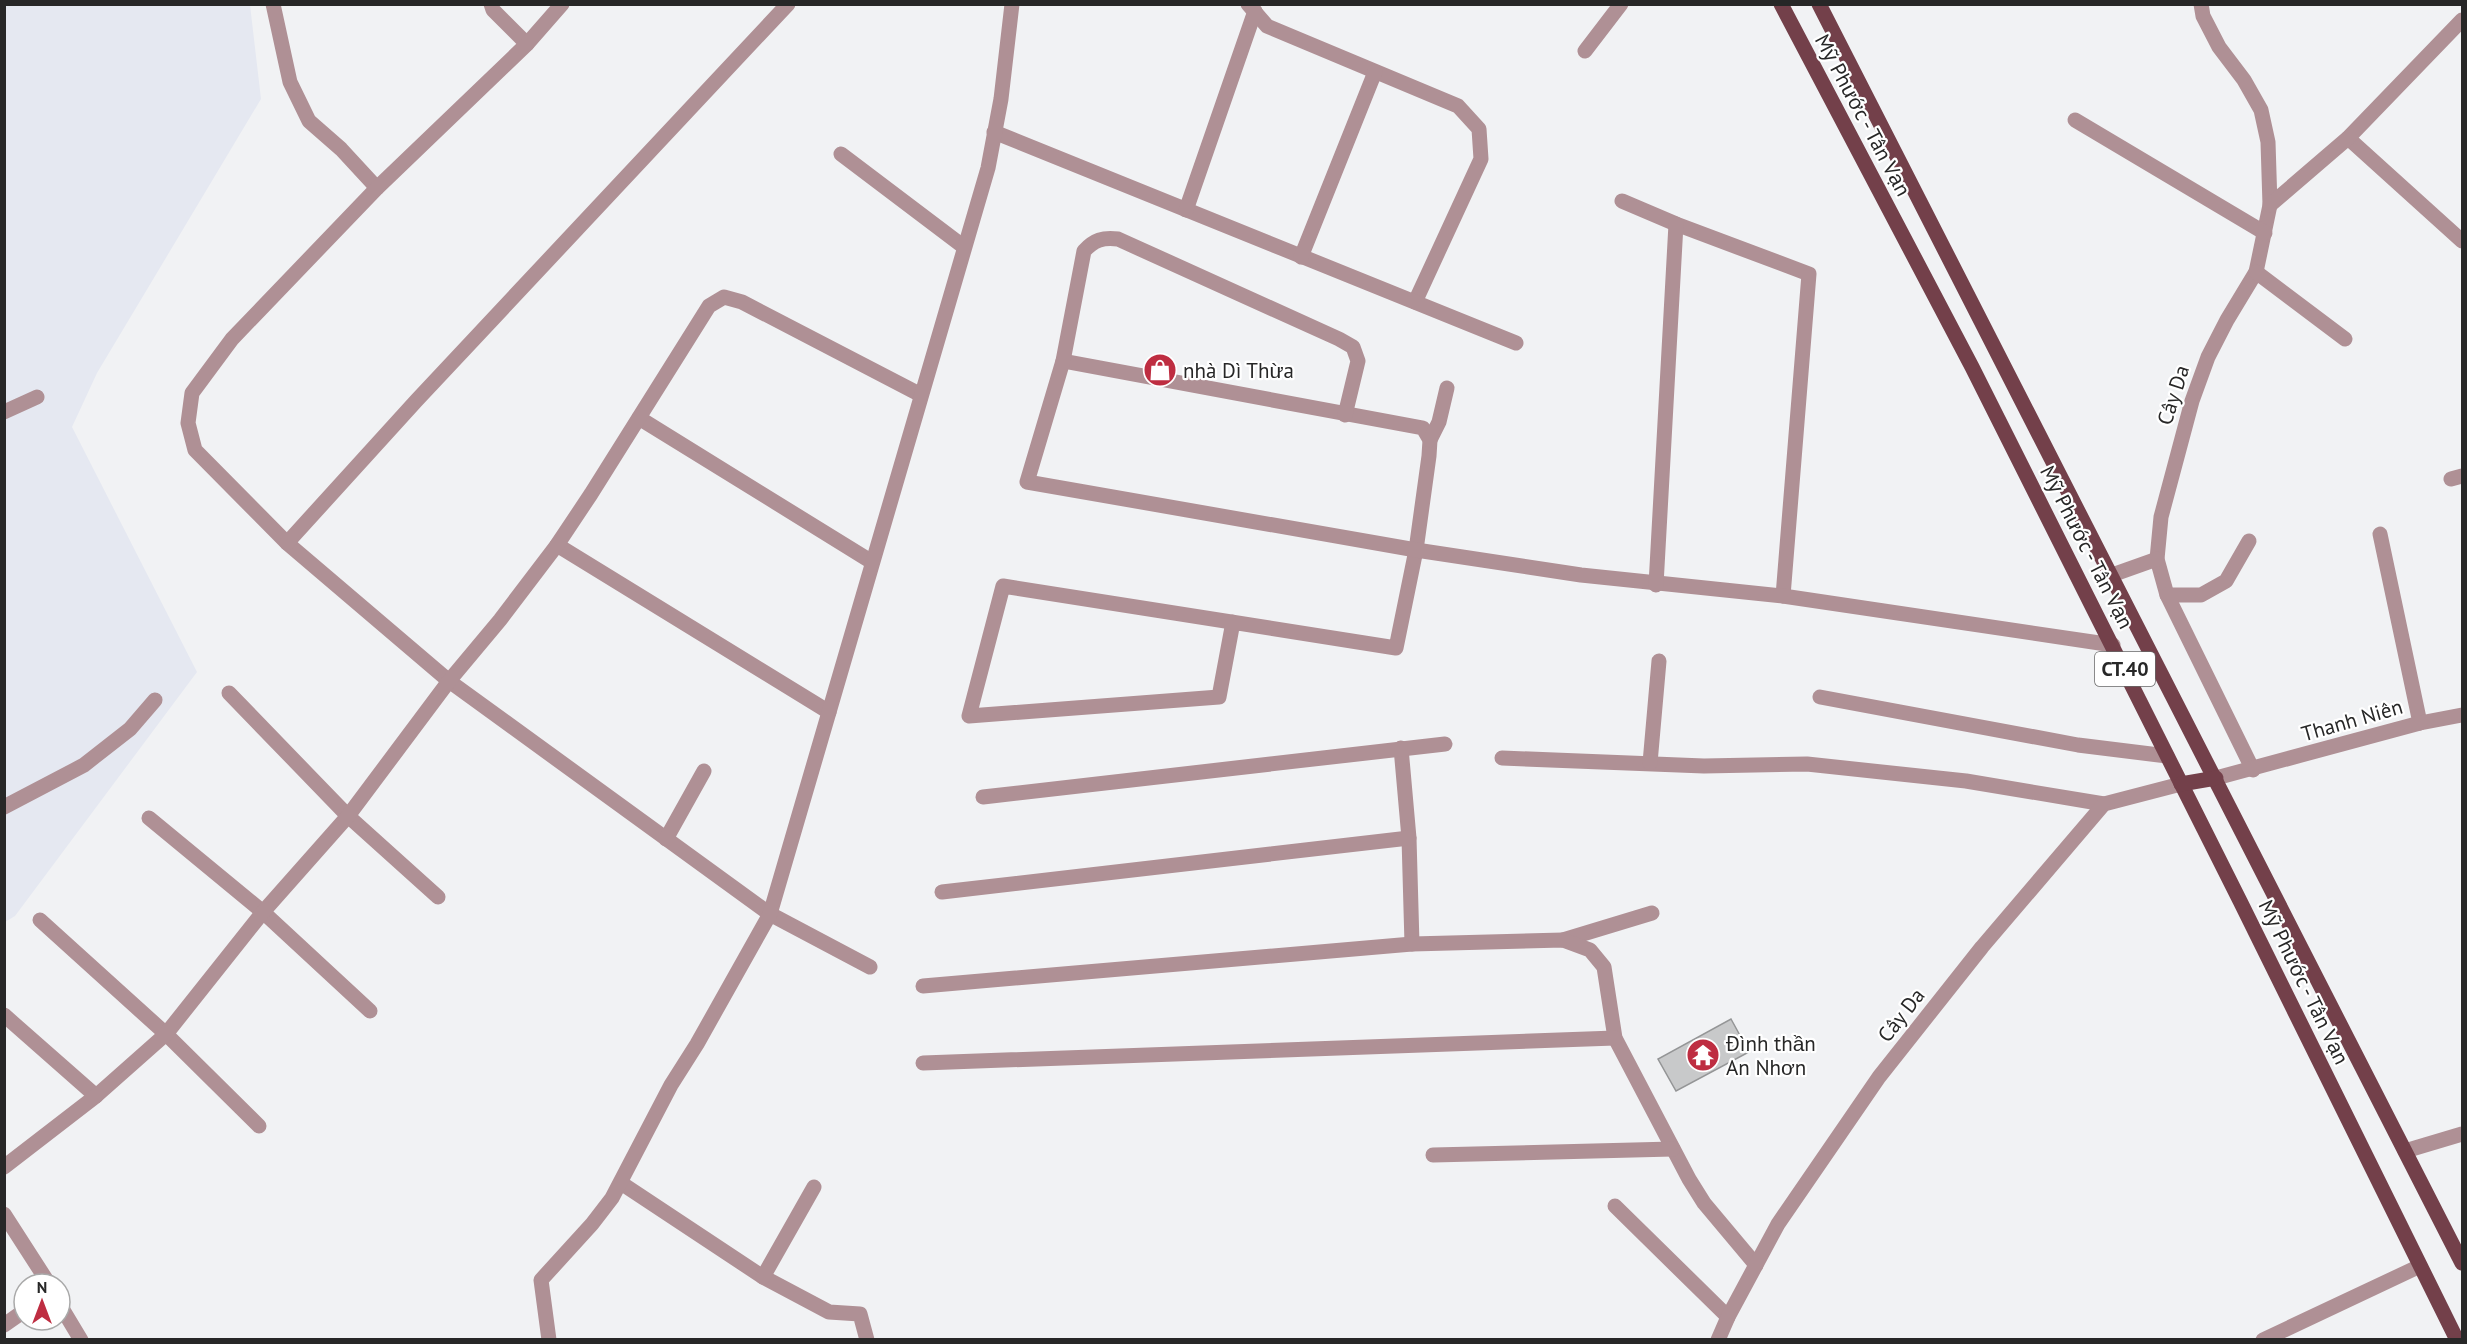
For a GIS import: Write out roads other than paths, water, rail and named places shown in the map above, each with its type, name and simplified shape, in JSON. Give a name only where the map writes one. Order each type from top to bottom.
[{"type":"main road","name":"Mỹ Phước - Tân Vạn","points":[[1781,4],[1972,367],[2113,645],[2457,1340]]},
{"type":"main road","name":"Mỹ Phước - Tân Vạn","points":[[1819,4],[2463,1263]]},
{"type":"main road","points":[[2181,784],[2216,778]]},
{"type":"street","points":[[273,4],[290,82],[309,121],[341,149],[377,188]]},
{"type":"street","points":[[491,4],[492,10],[527,44]]},
{"type":"street","points":[[562,4],[527,44],[377,188],[232,339],[192,393],[188,423],[195,450],[287,543],[449,681],[770,914],[870,967]]},
{"type":"street","points":[[287,543],[416,401],[788,4]]},
{"type":"street","points":[[549,1340],[541,1280],[592,1224],[621,1182],[671,1085],[698,1044],[770,914],[987,168],[1001,99],[1012,4]]},
{"type":"street","points":[[1585,51],[1621,4]]},
{"type":"street","name":"Cây Da","points":[[2201,4],[2203,16],[2219,47],[2244,80],[2261,110],[2268,142],[2270,205],[2256,272],[2217,338],[2192,401],[2161,518],[2157,559],[2167,595],[2253,770]]},
{"type":"street","points":[[1186,210],[1251,8]]},
{"type":"street","points":[[1251,8],[1267,26],[1458,106],[1479,129],[1481,159],[1415,302]]},
{"type":"street","points":[[2270,205],[2348,138],[2463,20]]},
{"type":"street","points":[[1301,257],[1375,72]]},
{"type":"street","points":[[2075,120],[2265,234]]},
{"type":"street","points":[[994,132],[1516,343]]},
{"type":"street","points":[[2348,138],[2463,241]]},
{"type":"street","points":[[841,154],[964,247]]},
{"type":"street","points":[[1622,201],[1809,274],[1783,596]]},
{"type":"street","points":[[1656,585],[1676,224]]},
{"type":"street","points":[[1345,415],[1358,361],[1353,347],[1340,339],[1118,239],[1097,240],[1084,251],[1063,361],[1027,482],[1416,550],[1656,585],[1783,596],[2113,645]]},
{"type":"street","points":[[2256,272],[2345,339]]},
{"type":"street","points":[[4,1167],[96,1096],[166,1034],[263,912],[348,816],[449,681],[501,620],[557,545],[709,306],[724,297],[742,302],[921,395]]},
{"type":"street","points":[[1063,361],[1423,428],[1430,440]]},
{"type":"street","points":[[1233,622],[1219,697],[969,716],[1003,586],[1233,622],[1396,648],[1416,550],[1430,440],[1439,422],[1447,388]]},
{"type":"street","points":[[4,412],[37,397]]},
{"type":"street","points":[[639,418],[872,562]]},
{"type":"street","points":[[2380,534],[2420,723]]},
{"type":"street","points":[[2167,595],[2200,595],[2226,581],[2249,541]]},
{"type":"street","points":[[557,545],[829,712]]},
{"type":"street","points":[[2112,575],[2157,559]]},
{"type":"street","points":[[1650,763],[1659,661]]},
{"type":"street","points":[[229,693],[348,816],[438,897]]},
{"type":"street","points":[[1820,697],[2078,745],[2166,756]]},
{"type":"street","points":[[4,807],[84,765],[130,729],[155,700]]},
{"type":"street","name":"Thanh Niên","points":[[2253,770],[2420,723],[2461,718]]},
{"type":"street","points":[[983,797],[1445,744]]},
{"type":"street","points":[[1401,748],[1409,838],[1412,944]]},
{"type":"street","points":[[1502,758],[1704,766],[1807,764],[1966,781],[2104,804],[2181,784]]},
{"type":"street","points":[[2216,778],[2253,770]]},
{"type":"street","points":[[666,839],[704,771]]},
{"type":"street","name":"Cây Da","points":[[1718,1340],[1778,1224],[1879,1077],[1982,947],[2104,804]]},
{"type":"street","points":[[149,818],[263,912],[370,1011]]},
{"type":"street","points":[[942,892],[1409,838]]},
{"type":"street","points":[[923,986],[1412,944],[1563,940],[1652,913]]},
{"type":"street","points":[[40,920],[166,1034],[259,1126]]},
{"type":"street","points":[[1563,940],[1590,950],[1604,967],[1615,1038],[1704,1203],[1756,1265]]},
{"type":"street","points":[[4,1015],[96,1096]]},
{"type":"street","points":[[923,1063],[1615,1038]]},
{"type":"street","points":[[2405,1151],[2463,1134]]},
{"type":"street","points":[[1432,1155],[1673,1149]]},
{"type":"street","points":[[621,1182],[763,1277],[829,1312],[860,1314],[867,1340]]},
{"type":"street","points":[[763,1277],[814,1187]]},
{"type":"street","points":[[1615,1206],[1728,1317]]},
{"type":"street","points":[[4,1214],[41,1272]]},
{"type":"street","points":[[2263,1340],[2420,1266]]},
{"type":"street","points":[[72,1325],[81,1340]]},
{"type":"place","name":"nhà Dì Thừa","points":[[1160,370]]},
{"type":"place","name":"Đình thần An Nhơn","points":[[1703,1055]]}]
